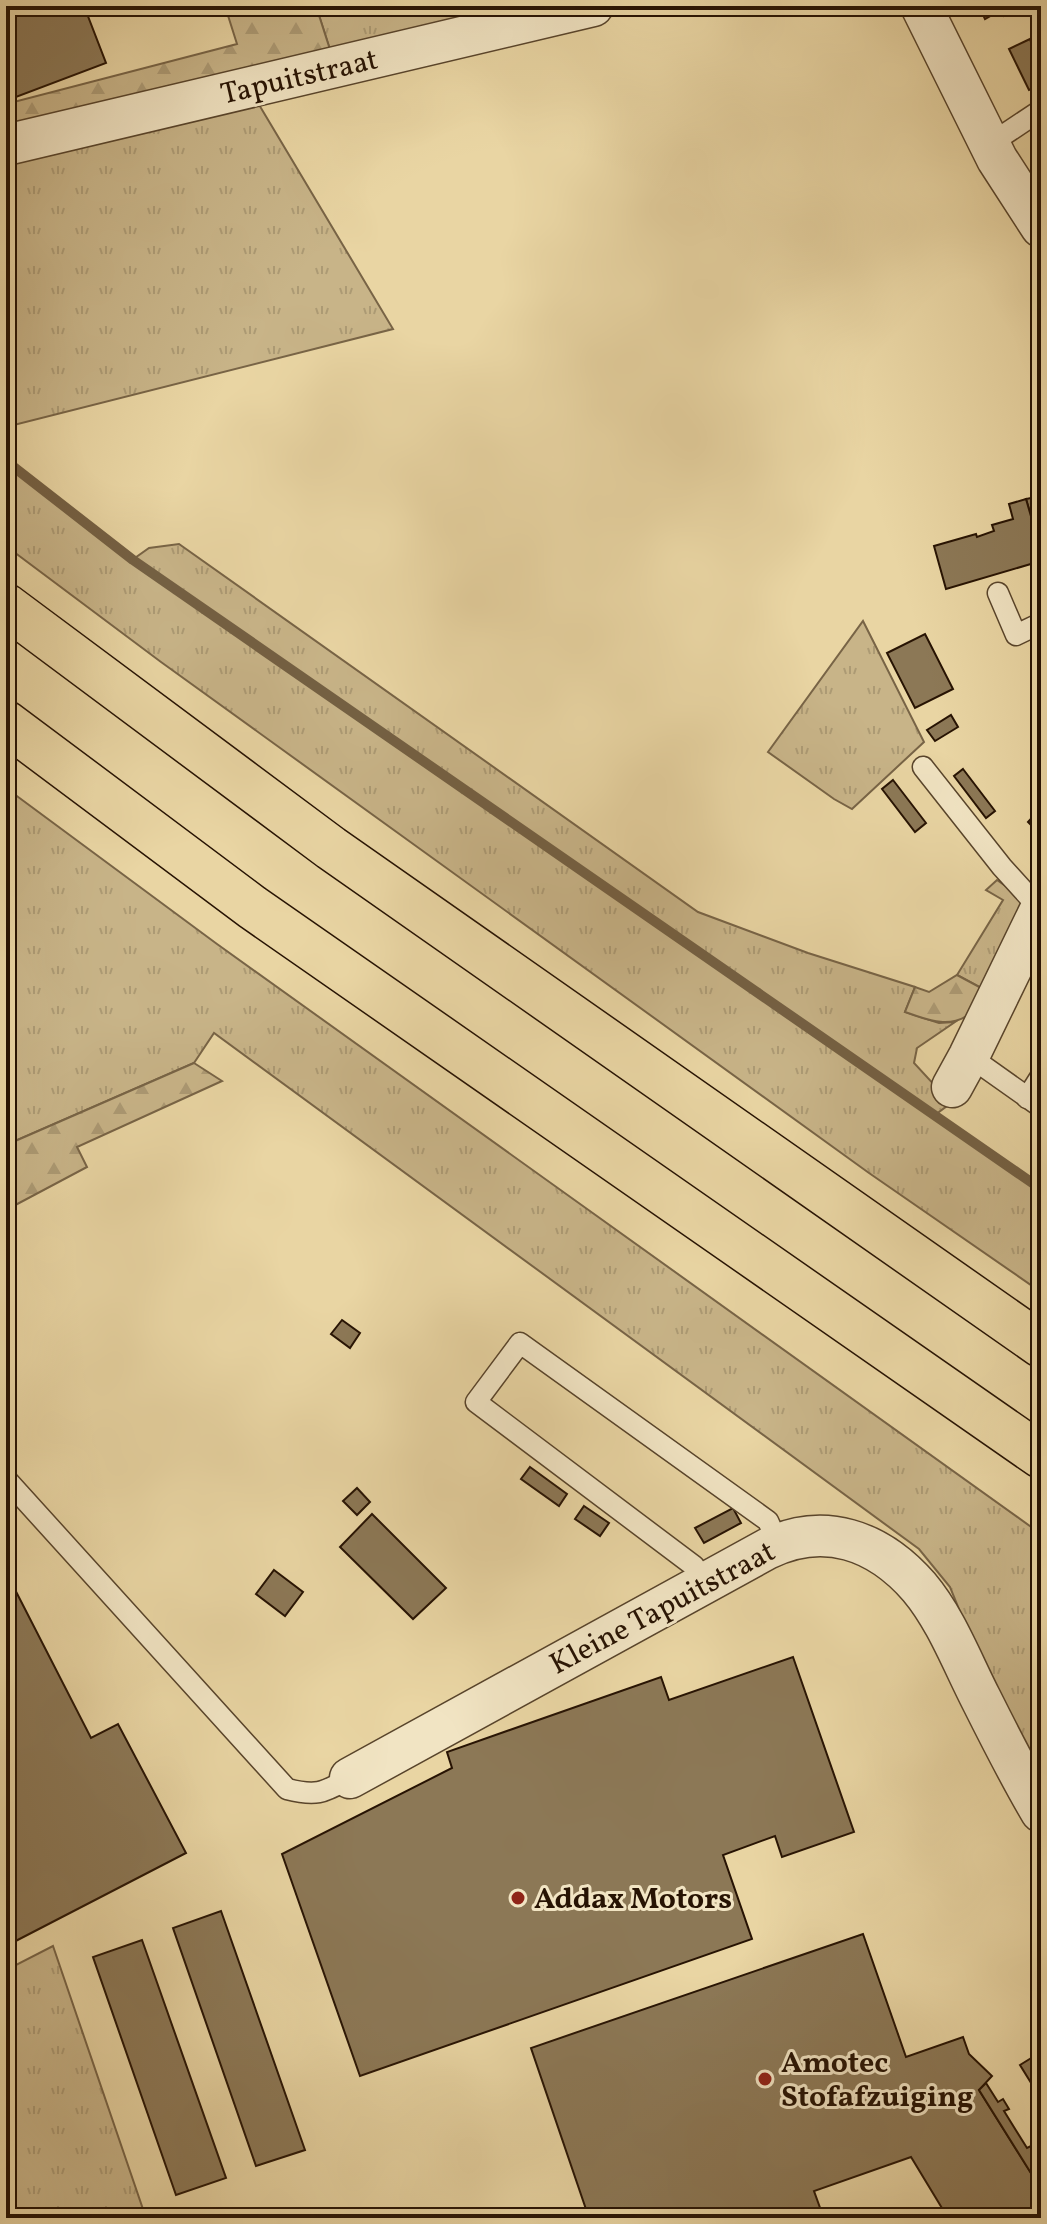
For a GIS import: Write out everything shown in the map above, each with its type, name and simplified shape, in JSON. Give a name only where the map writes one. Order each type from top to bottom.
[{"type":"highway","points":[[6,606],[331,848],[1041,1345]]},
{"type":"highway","points":[[6,723],[252,907],[1041,1456]]},
{"type":"street","name":"Tapuitstraat","points":[[6,145],[593,6]]},
{"type":"street","points":[[921,6],[997,159],[1041,227]]},
{"type":"street","points":[[961,1071],[1041,908]]},
{"type":"street","name":"Kleine Tapuitstraat","points":[[350,1778],[778,1543],[801,1536],[827,1535],[856,1540],[887,1557],[919,1587],[944,1626],[1015,1768],[1041,1812]]},
{"type":"lane","points":[[990,144],[1041,110]]},
{"type":"lane","points":[[998,593],[1016,635],[1041,623]]},
{"type":"lane","points":[[923,767],[1002,867],[1041,908]]},
{"type":"lane","points":[[961,1071],[1034,1102],[1041,1076]]},
{"type":"lane","points":[[703,1583],[694,1566],[476,1402],[520,1343],[768,1521],[778,1543]]},
{"type":"lane","points":[[6,1479],[287,1789],[307,1794],[324,1792],[350,1778]]},
{"type":"green space","points":[[225,6],[316,6],[334,62],[6,135],[6,104],[237,44]]},
{"type":"green space","points":[[316,6],[557,6],[334,62]]},
{"type":"green space","points":[[255,98],[393,329],[6,427],[6,157]]},
{"type":"green space","points":[[6,461],[132,560],[149,548],[179,544],[698,912],[808,953],[915,987],[905,1012],[939,1023],[955,1022],[917,1048],[914,1063],[951,1103],[935,1115],[1041,1189],[1041,1292],[869,1173],[161,662],[6,546]]},
{"type":"green space","points":[[863,621],[924,742],[852,809],[768,752]]},
{"type":"green space","points":[[6,788],[217,944],[1041,1534],[1041,1783],[1004,1720],[950,1587],[919,1549],[214,1033],[194,1063],[6,1145]]},
{"type":"green space","points":[[997,880],[1021,897],[1025,906],[985,990],[957,975],[1003,900],[986,890]]},
{"type":"green space","points":[[957,975],[985,990],[972,1012],[956,1021],[939,1022],[905,1012],[915,987],[929,992]]},
{"type":"green space","points":[[194,1063],[222,1081],[77,1147],[87,1167],[6,1210],[6,1145]]},
{"type":"green space","points":[[53,1946],[146,2218],[6,2218],[6,1970]]},
{"type":"building","points":[[6,6],[84,6],[106,63],[8,100]]},
{"type":"building","points":[[979,6],[1025,6],[1004,16],[1001,10],[985,19]]},
{"type":"building","points":[[1041,37],[1041,85],[1029,90],[1009,49]]},
{"type":"building","points":[[1041,496],[1041,536],[1037,537],[1026,499]]},
{"type":"building","points":[[1026,499],[1037,537],[1041,536],[1041,561],[946,589],[934,546],[994,531],[992,525],[1013,519],[1009,504]]},
{"type":"building","points":[[925,634],[953,689],[915,708],[887,653]]},
{"type":"building","points":[[951,715],[958,727],[935,741],[927,730]]},
{"type":"building","points":[[963,769],[995,811],[986,818],[954,776]]},
{"type":"building","points":[[893,780],[926,823],[915,832],[882,789]]},
{"type":"building","points":[[1041,780],[1041,803],[1032,794]]},
{"type":"building","points":[[1037,812],[1041,815],[1041,835],[1028,822]]},
{"type":"building","points":[[342,1320],[360,1333],[350,1348],[331,1334]]},
{"type":"building","points":[[530,1467],[567,1494],[559,1506],[521,1479]]},
{"type":"building","points":[[357,1488],[370,1502],[357,1515],[343,1501]]},
{"type":"building","points":[[584,1506],[609,1523],[600,1536],[575,1519]]},
{"type":"building","points":[[733,1508],[741,1523],[704,1543],[695,1528]]},
{"type":"building","points":[[372,1514],[446,1588],[413,1619],[340,1547]]},
{"type":"building","points":[[274,1570],[303,1592],[285,1616],[256,1594]]},
{"type":"building","points":[[6,1572],[91,1738],[118,1724],[186,1853],[6,1946]]},
{"type":"building","name":"Addax Motors","points":[[793,1657],[854,1832],[782,1857],[775,1836],[723,1855],[752,1939],[360,2076],[282,1854],[452,1768],[447,1752],[661,1677],[669,1700]]},
{"type":"building","points":[[221,1911],[305,2150],[256,2166],[173,1928]]},
{"type":"building","name":"Amotec Stofafzuiging","points":[[863,1934],[906,2057],[963,2037],[969,2054],[992,2076],[979,2090],[1041,2189],[1041,2218],[948,2218],[911,2157],[814,2191],[823,2216],[816,2218],[589,2218],[531,2048]]},
{"type":"building","points":[[142,1940],[226,2178],[176,2195],[93,1957]]},
{"type":"building","points":[[1041,2052],[1041,2099],[1020,2065]]},
{"type":"building","points":[[986,2083],[998,2102],[1003,2099],[1009,2109],[1004,2111],[1027,2148],[1033,2145],[1038,2154],[1041,2152],[1041,2174],[1034,2178],[979,2090]]},
{"type":"waterway","points":[[6,461],[133,560],[1041,1189]]},
{"type":"place","name":"Addax Motors","points":[[518,1898]]},
{"type":"place","name":"Amotec Stofafzuiging","points":[[765,2079]]}]
